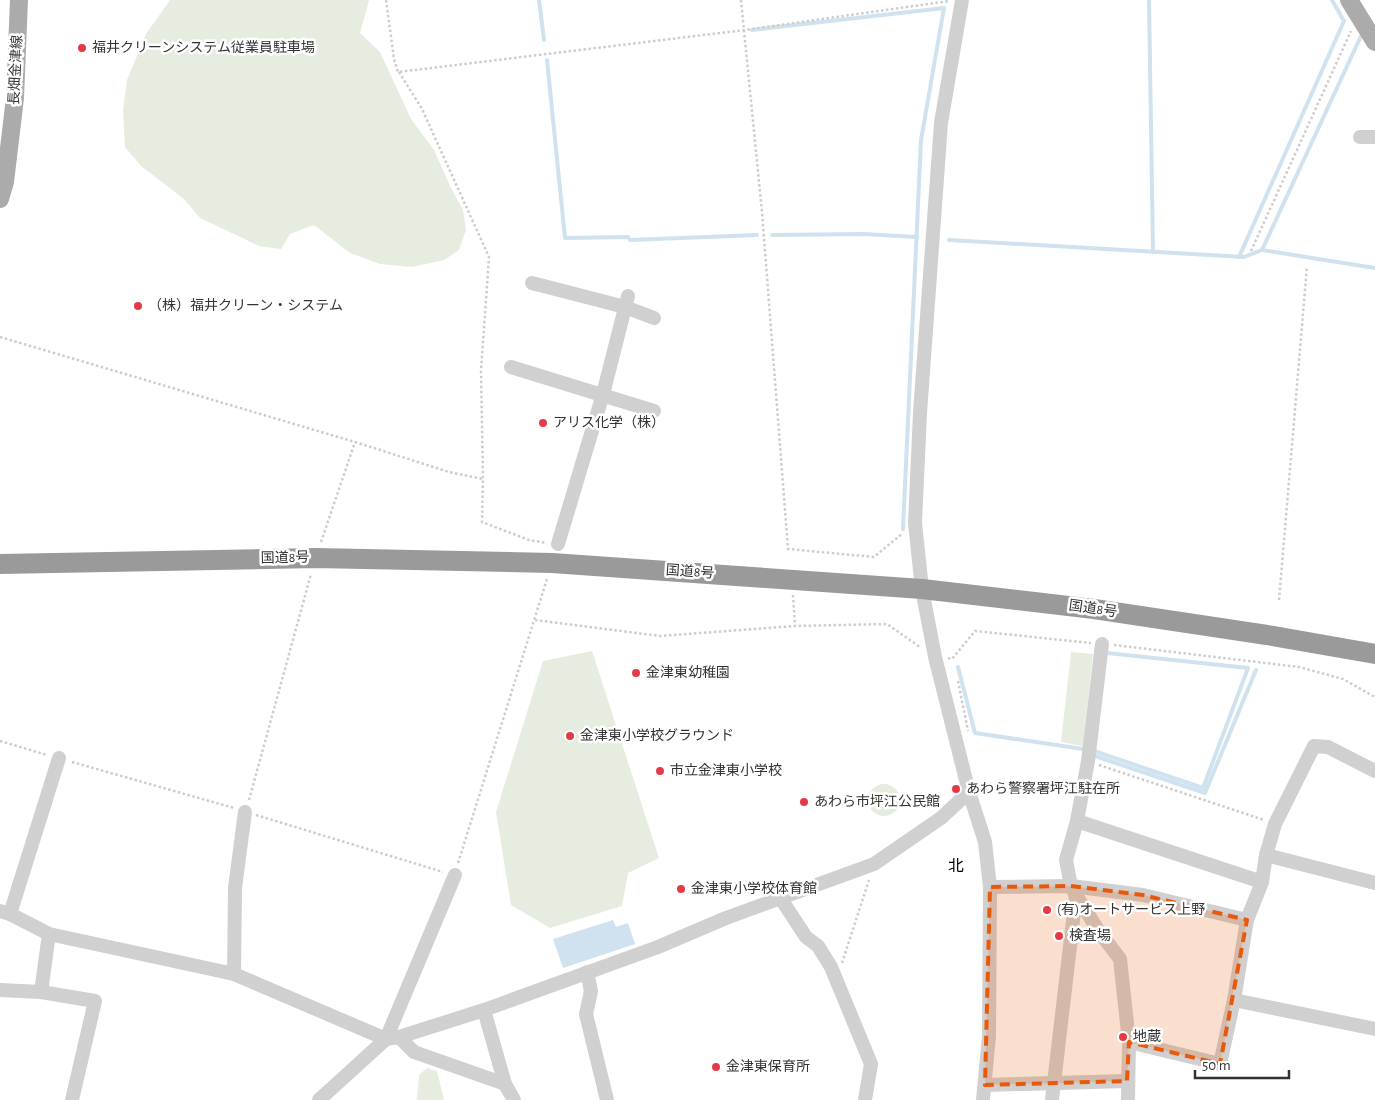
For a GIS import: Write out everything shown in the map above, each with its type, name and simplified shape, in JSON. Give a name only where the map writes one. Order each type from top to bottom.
[{"type":"highway","name":"国道8号","points":[[0,564],[555,553],[792,580],[922,589],[1094,609],[1375,654]]},
{"type":"main road","name":"長畑金津線","points":[[0,199],[5,182],[15,98],[19,0]]},
{"type":"main road","points":[[1354,7],[1375,42]]},
{"type":"street","points":[[962,0],[941,123],[920,413],[915,523],[922,589],[935,657],[969,792],[985,842],[990,887],[989,1036],[983,1100]]},
{"type":"street","points":[[1360,137],[1375,137]]},
{"type":"street","points":[[532,282],[627,302],[654,318]]},
{"type":"street","points":[[555,553],[603,394],[627,302]]},
{"type":"street","points":[[511,367],[654,410]]},
{"type":"street","points":[[1052,1100],[1073,891],[1066,860],[1077,822],[1088,761],[1102,644]]},
{"type":"street","points":[[1129,1042],[1220,1064],[1234,1000],[1247,920],[1262,882],[1266,855],[1275,824],[1314,746],[1328,746],[1375,771]]},
{"type":"street","points":[[59,758],[5,912],[49,934],[234,974],[392,1038],[414,1052],[505,1084]]},
{"type":"street","points":[[318,1100],[392,1038],[484,1010],[658,947],[726,918],[874,864],[942,818],[969,792]]},
{"type":"street","points":[[234,974],[235,888],[245,812]]},
{"type":"street","points":[[1077,822],[1262,882]]},
{"type":"street","points":[[1266,855],[1375,883]]},
{"type":"street","points":[[392,1038],[454,875]]},
{"type":"street","points":[[990,887],[1143,895],[1247,920]]},
{"type":"street","points":[[1073,891],[1098,930],[1120,959],[1129,1042],[1128,1100]]},
{"type":"street","points":[[781,898],[806,937],[818,946],[831,967],[871,1064],[865,1100]]},
{"type":"street","points":[[41,992],[49,934]]},
{"type":"street","points":[[587,972],[591,991],[586,1014],[607,1100]]},
{"type":"street","points":[[0,990],[41,992],[95,1001],[72,1100]]},
{"type":"street","points":[[1234,1000],[1375,1029]]},
{"type":"street","points":[[484,1010],[505,1084],[514,1100]]},
{"type":"street","points":[[984,1085],[1127,1081]]},
{"type":"path","points":[[0,741],[454,875],[555,553],[529,540],[482,522],[483,479],[480,370],[489,257],[422,108],[398,72],[394,59],[386,0]]},
{"type":"path","points":[[741,0],[762,212],[788,549],[874,557],[915,523]]},
{"type":"path","points":[[398,72],[745,30],[958,0]]},
{"type":"path","points":[[1251,251],[1354,7]]},
{"type":"path","points":[[1279,600],[1307,266]]},
{"type":"path","points":[[0,336],[449,472],[483,479]]},
{"type":"path","points":[[245,812],[316,558],[355,442]]},
{"type":"path","points":[[792,580],[795,626]]},
{"type":"path","points":[[535,620],[660,636],[795,626],[887,624],[935,657],[952,659],[975,631],[1299,667],[1343,679],[1375,697]]},
{"type":"path","points":[[1088,761],[1275,824]]},
{"type":"path","points":[[836,982],[874,864]]},
{"type":"highlighted area","points":[[1071,886],[1143,895],[1247,920],[1220,1064],[1129,1042],[1127,1081],[985,1085],[990,887]]},
{"type":"shaded area","points":[[170,0],[369,0],[360,33],[380,52],[411,119],[434,150],[463,210],[466,230],[459,250],[444,260],[412,267],[380,264],[350,253],[314,225],[290,234],[281,249],[259,246],[200,218],[184,199],[141,166],[125,147],[123,110],[127,80],[146,34]]},
{"type":"shaded area","name":"金津東小学校グラウンド","points":[[592,651],[659,858],[628,873],[622,906],[550,928],[511,905],[496,812],[543,661]]},
{"type":"shaded area","points":[[1071,652],[1093,654],[1083,746],[1061,742]]},
{"type":"shaded area","points":[[884,784],[890,785],[895,789],[899,794],[899,806],[895,811],[890,815],[884,816],[878,815],[873,811],[869,806],[868,800],[869,794],[873,789],[878,785]]},
{"type":"shaded area","points":[[427,1068],[437,1071],[444,1100],[417,1100],[419,1075]]},
{"type":"water","points":[[613,920],[616,927],[628,923],[635,944],[563,968],[553,939]]},
{"type":"waterway","points":[[539,0],[544,40]]},
{"type":"waterway","points":[[1149,0],[1153,252]]},
{"type":"waterway","points":[[1239,257],[1344,21],[1332,0]]},
{"type":"waterway","points":[[752,30],[944,8],[921,140],[903,529]]},
{"type":"waterway","points":[[1361,36],[1262,250],[1375,268]]},
{"type":"waterway","points":[[547,60],[565,238],[628,237],[630,240],[757,235]]},
{"type":"waterway","points":[[772,235],[864,234],[917,237]]},
{"type":"waterway","points":[[949,240],[1244,257],[1262,250]]},
{"type":"waterway","points":[[1094,751],[1203,788],[1248,668],[1107,653]]},
{"type":"waterway","points":[[958,667],[975,733],[1083,749]]},
{"type":"waterway","points":[[1095,756],[1205,793],[1256,670]]},
{"type":"place","name":"福井クリーンシステム従業員駐車場","points":[[82,48]]},
{"type":"place","name":"（株）福井クリーン・システム","points":[[138,306]]},
{"type":"place","name":"アリス化学（株）","points":[[543,423]]},
{"type":"place","name":"金津東幼稚園","points":[[636,673]]},
{"type":"place","name":"金津東小学校グラウンド","points":[[570,736]]},
{"type":"place","name":"市立金津東小学校","points":[[660,771]]},
{"type":"place","name":"あわら警察署坪江駐在所","points":[[956,789]]},
{"type":"place","name":"あわら市坪江公民館","points":[[804,802]]},
{"type":"place","name":"金津東小学校体育館","points":[[681,889]]},
{"type":"place","name":"(有)オートサービス上野","points":[[1047,910]]},
{"type":"place","name":"検査場","points":[[1059,936]]},
{"type":"place","name":"地蔵","points":[[1123,1037]]},
{"type":"place","name":"金津東保育所","points":[[716,1067]]},
{"type":"district","name":"北","points":[[956,866]]}]
